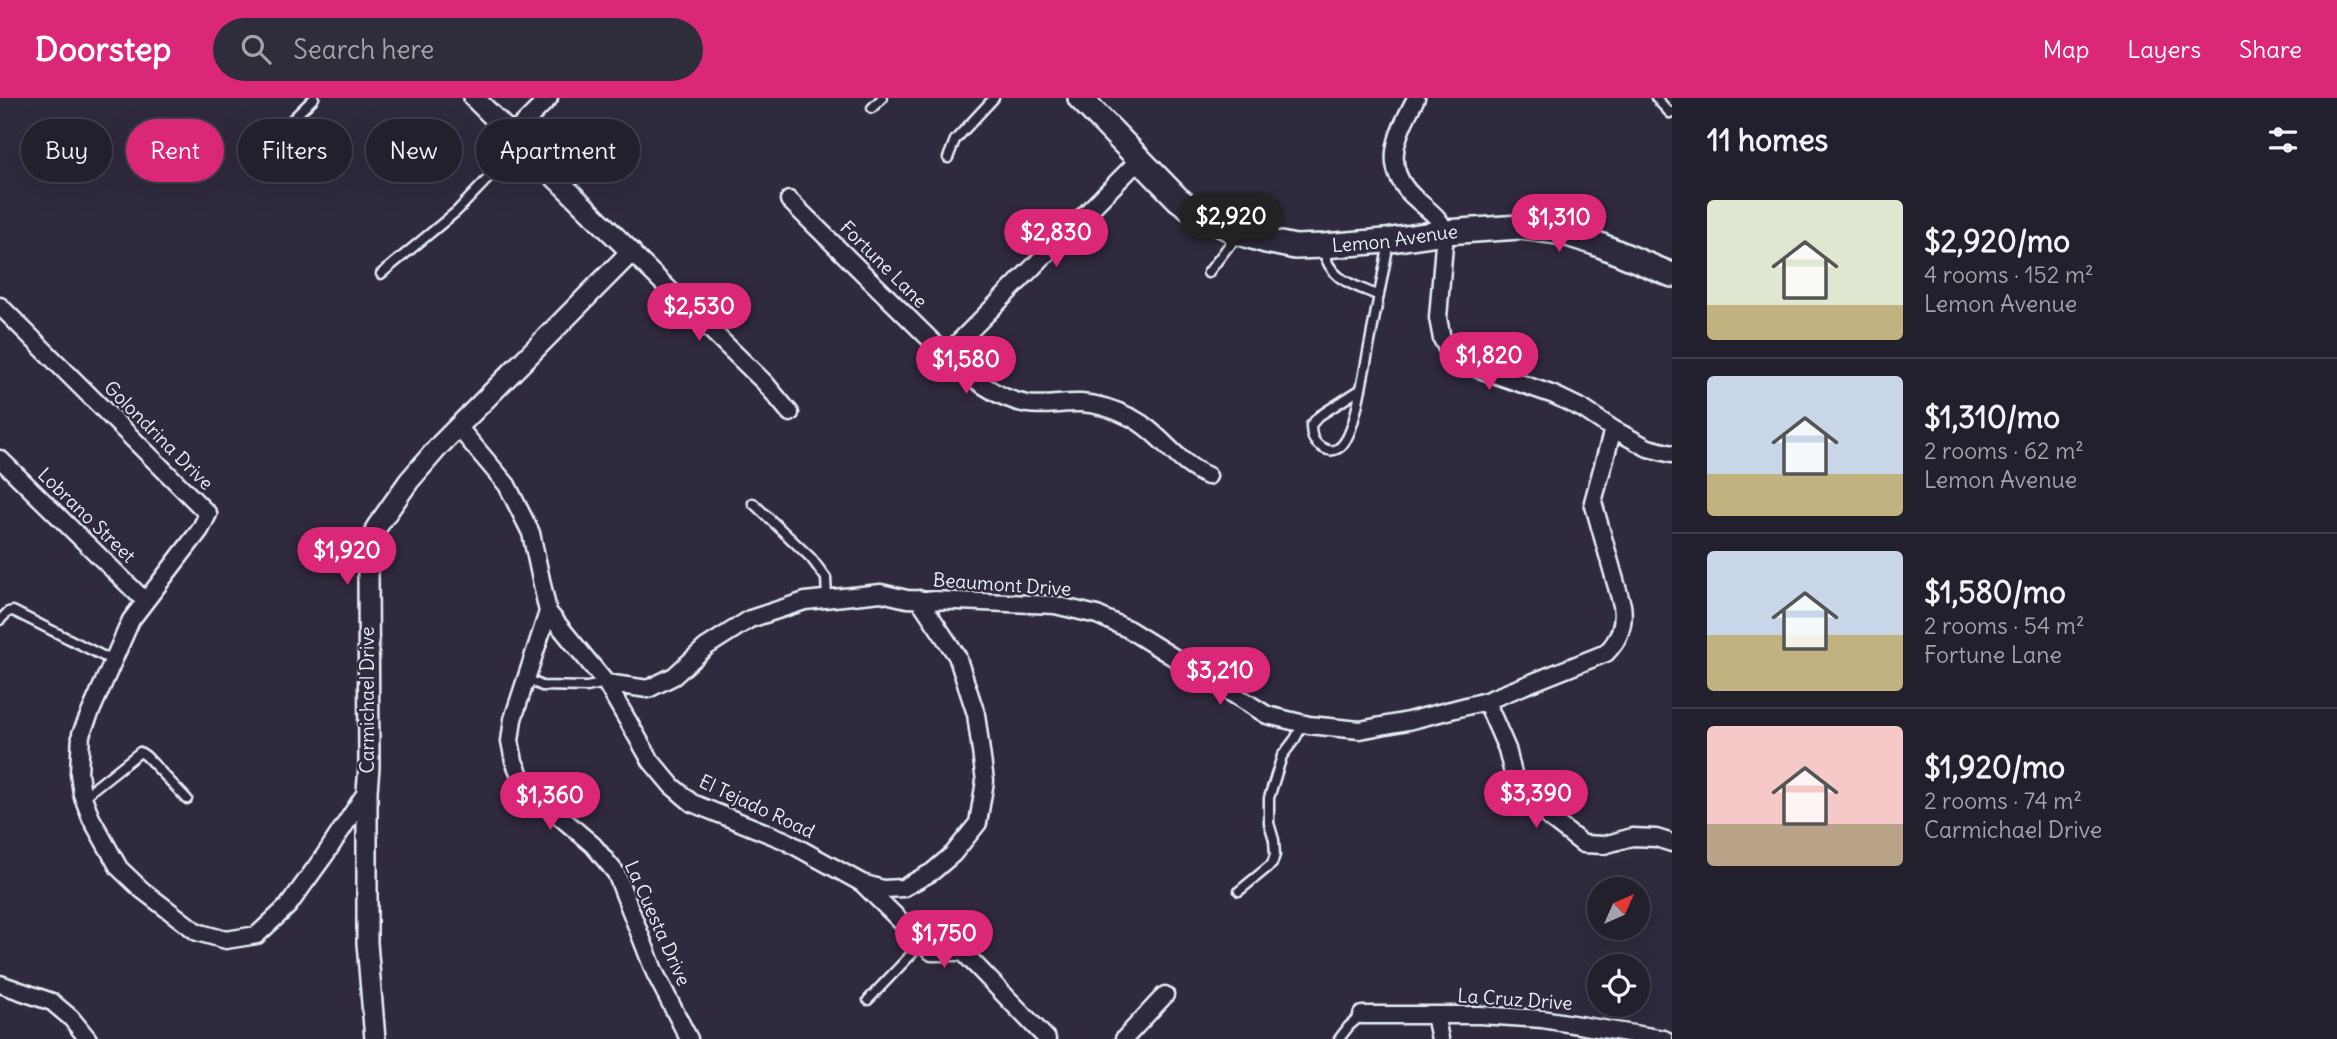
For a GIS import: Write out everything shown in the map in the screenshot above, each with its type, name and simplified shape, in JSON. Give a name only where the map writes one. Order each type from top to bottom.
[{"type":"main road","name":"Lemon Avenue","points":[[1080,98],[1178,199],[1198,214],[1239,233],[1295,247],[1385,241],[1445,232],[1520,228],[1564,233],[1672,275]]},
{"type":"street","points":[[474,98],[495,119]]},
{"type":"street","points":[[532,119],[549,98]]},
{"type":"street","points":[[1416,98],[1403,122],[1394,149],[1395,164],[1404,188],[1441,222],[1445,232],[1438,318],[1442,339],[1449,352],[1462,363],[1554,395],[1648,448],[1672,454]]},
{"type":"street","points":[[946,355],[1140,159]]},
{"type":"street","points":[[559,182],[765,383],[790,413]]},
{"type":"street","name":"Fortune Lane","points":[[789,200],[946,355],[989,389],[1015,401],[1043,405],[1081,403],[1107,407],[1134,419],[1164,442],[1191,469],[1208,476]]},
{"type":"street","name":"Carmichael Drive","points":[[374,1039],[366,943],[368,568],[376,528],[409,481],[440,445],[631,252]]},
{"type":"street","name":"Golondrina Drive","points":[[0,306],[208,513],[200,530],[131,621],[81,733],[79,773],[83,797],[91,818],[119,868],[142,890],[197,932],[215,938],[237,940],[257,935],[288,906],[367,790]]},
{"type":"street","name":"El Tejado Road","points":[[459,428],[506,485],[531,533],[548,612],[606,683],[651,761],[672,786],[692,803],[784,840],[862,883],[883,889],[903,888],[932,872],[954,854],[978,822],[985,781],[976,714],[957,656],[919,599]]},
{"type":"street","name":"Beaumont Drive","points":[[606,683],[648,689],[674,676],[706,647],[750,619],[805,601],[881,593],[919,599],[1055,605],[1097,615],[1128,629],[1267,715],[1303,724],[1360,730],[1408,721],[1486,701],[1606,653],[1619,636],[1623,621],[1622,605],[1593,502],[1613,429]]},
{"type":"street","name":"Lobrano Street","points":[[0,459],[145,601]]},
{"type":"street","name":"La Cuesta Drive","points":[[548,612],[513,719],[510,741],[514,761],[525,787],[608,861],[622,886],[655,973],[689,1039]]},
{"type":"street","points":[[1486,701],[1507,749],[1516,786],[1562,828],[1583,844],[1604,845],[1632,837],[1656,838],[1672,843]]},
{"type":"street","points":[[862,883],[932,952],[963,952],[1047,1039]]},
{"type":"street","points":[[0,984],[52,1002],[71,1018],[88,1039]]},
{"type":"street","points":[[1124,1039],[1165,995]]},
{"type":"street","name":"La Cruz Drive","points":[[1362,1015],[1480,1015],[1542,1019],[1664,1039]]},
{"type":"street","points":[[1435,1015],[1440,1039]]},
{"type":"lane","points":[[293,119],[314,98]]},
{"type":"lane","points":[[872,108],[882,98]]},
{"type":"lane","points":[[948,158],[955,140],[994,98]]},
{"type":"lane","points":[[1656,98],[1672,112]]},
{"type":"lane","points":[[381,274],[457,212],[482,182]]},
{"type":"lane","points":[[1208,273],[1239,233]]},
{"type":"lane","points":[[1361,389],[1319,416],[1311,425],[1311,436],[1320,447],[1328,450],[1339,448],[1352,428],[1361,389],[1387,253],[1385,241]]},
{"type":"lane","points":[[1323,246],[1325,259],[1336,277],[1379,296]]},
{"type":"lane","points":[[753,503],[811,558],[826,579],[827,598]]},
{"type":"lane","points":[[0,620],[13,611],[113,660]]},
{"type":"lane","points":[[525,678],[542,686],[587,687],[606,683]]},
{"type":"lane","points":[[1239,891],[1272,864],[1275,855],[1269,823],[1269,798],[1282,757],[1303,724]]},
{"type":"lane","points":[[83,797],[140,752],[187,799]]},
{"type":"lane","points":[[868,1000],[923,943]]},
{"type":"lane","points":[[1339,1039],[1362,1015]]}]
